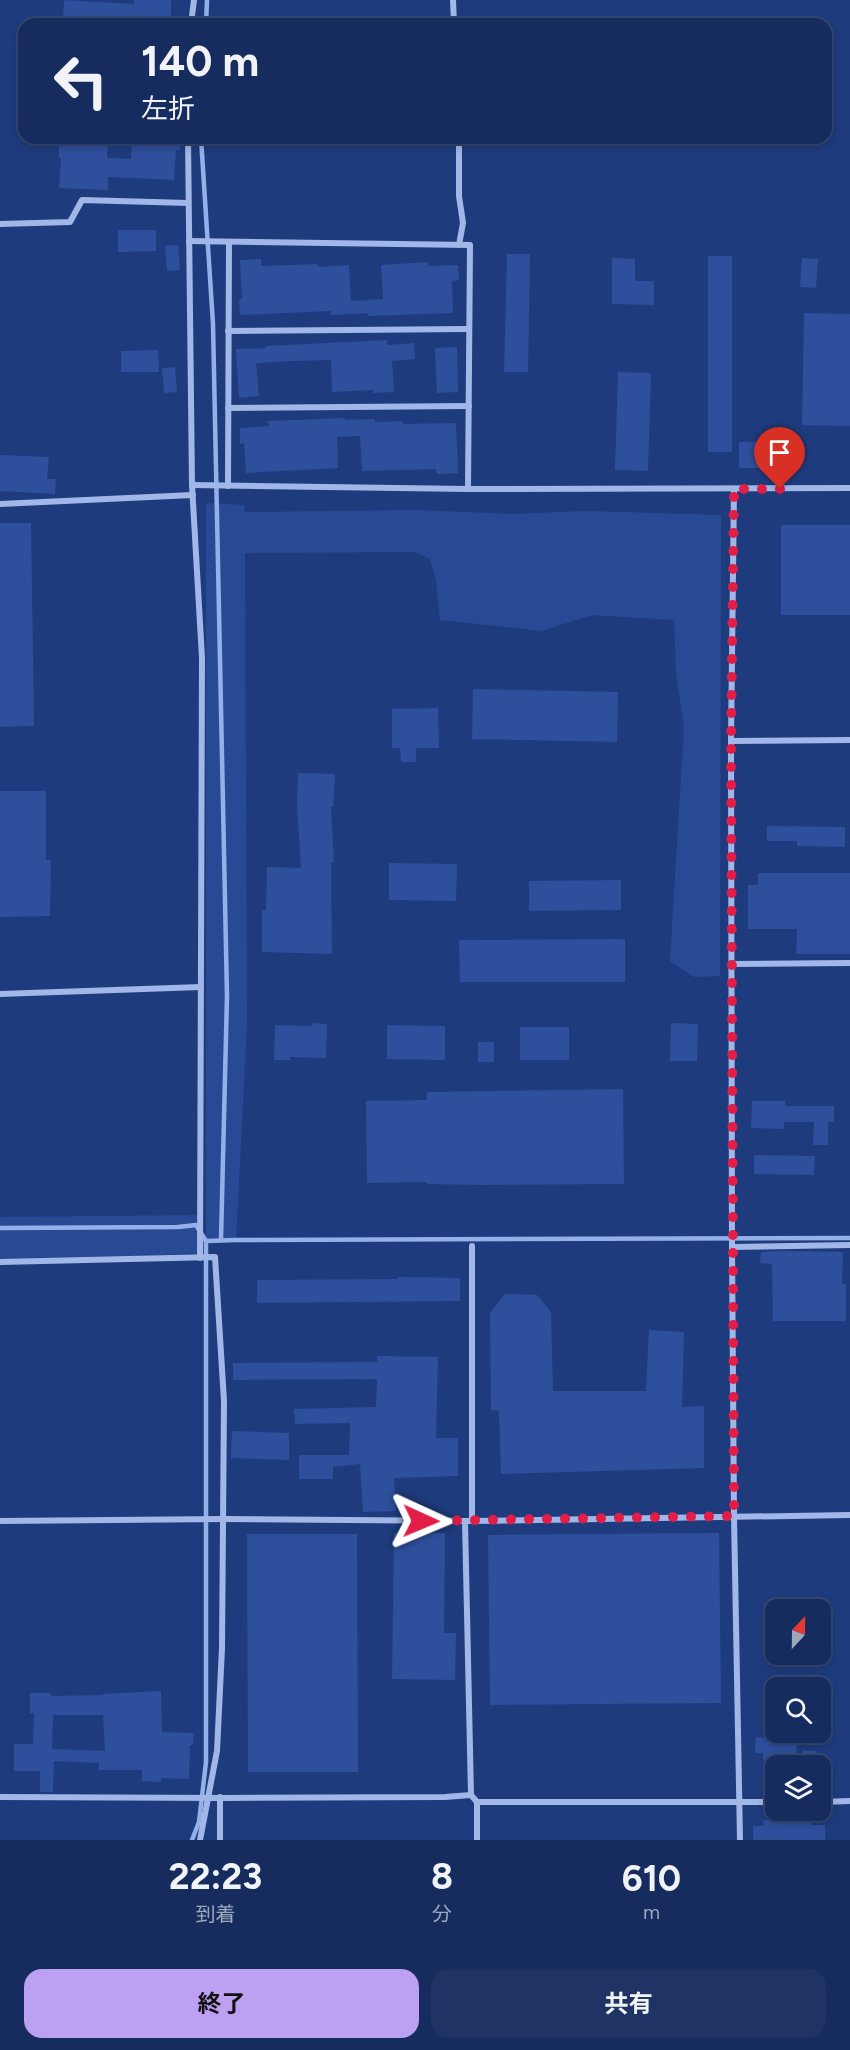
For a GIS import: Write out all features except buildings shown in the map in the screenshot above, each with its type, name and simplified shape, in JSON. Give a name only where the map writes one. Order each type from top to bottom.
[{"type":"street","points":[[192,18],[194,0]]},
{"type":"street","points":[[453,0],[454,18]]},
{"type":"street","points":[[188,144],[192,485],[202,658],[200,1258]]},
{"type":"street","points":[[459,144],[459,196],[462,224],[459,245]]},
{"type":"street","points":[[0,225],[70,222],[82,200],[188,203]]},
{"type":"street","points":[[189,241],[470,245],[468,489]]},
{"type":"street","points":[[228,486],[229,242]]},
{"type":"street","points":[[228,331],[469,329]]},
{"type":"street","points":[[228,408],[469,406]]},
{"type":"street","points":[[192,485],[468,489],[850,488]]},
{"type":"street","points":[[734,489],[731,741],[732,1246],[740,1840]]},
{"type":"street","points":[[0,504],[193,495]]},
{"type":"street","points":[[731,741],[850,740]]},
{"type":"street","points":[[733,964],[850,963]]},
{"type":"street","points":[[0,993],[201,987]]},
{"type":"street","points":[[732,1246],[850,1245]]},
{"type":"street","points":[[472,1246],[468,1521],[471,1795],[477,1802],[477,1840]]},
{"type":"street","points":[[0,1262],[215,1257],[224,1401],[222,1648],[217,1751],[200,1840]]},
{"type":"street","points":[[0,1521],[224,1519],[468,1521],[850,1515]]},
{"type":"street","points":[[0,1797],[445,1797],[471,1795]]},
{"type":"street","points":[[219,1840],[220,1797]]},
{"type":"street","points":[[831,1802],[850,1801]]},
{"type":"street","points":[[477,1802],[765,1802]]},
{"type":"shaded area","points":[[206,503],[244,505],[245,512],[415,510],[514,514],[586,511],[721,515],[720,976],[694,977],[670,961],[684,727],[676,674],[674,620],[592,615],[542,631],[440,620],[436,580],[430,559],[415,552],[245,553],[247,1026],[236,1240],[206,1241]]},
{"type":"shaded area","points":[[200,1215],[200,1253],[0,1263],[0,1217]]},
{"type":"waterway","points":[[206,18],[207,0]]},
{"type":"waterway","points":[[201,144],[213,324],[227,996],[221,1240]]},
{"type":"waterway","points":[[0,1228],[196,1225],[206,1241],[206,1762],[199,1822],[192,1840]]},
{"type":"waterway","points":[[206,1241],[850,1238]]},
{"type":"route","points":[[421,1521],[734,1516],[731,741],[734,489],[780,489]]}]
